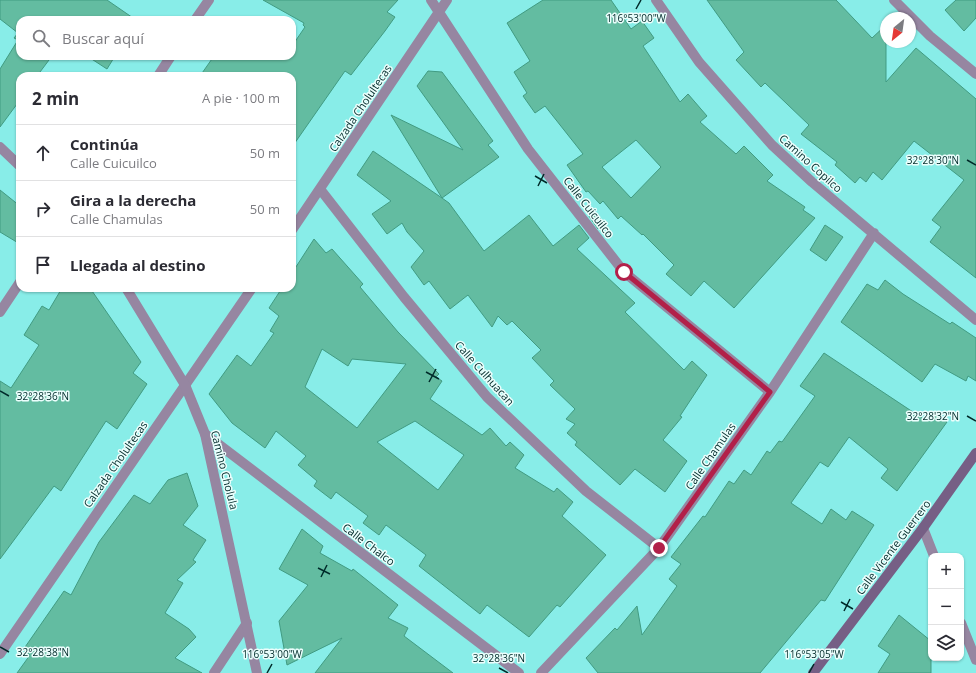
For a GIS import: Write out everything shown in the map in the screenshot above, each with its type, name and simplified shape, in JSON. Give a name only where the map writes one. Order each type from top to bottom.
[{"type":"main road","name":"Calle Vicente Guerrero","points":[[813,673],[923,528],[976,453]]},
{"type":"street","points":[[198,16],[209,0]]},
{"type":"street","name":"Calle Cuicuilco","points":[[431,0],[528,149],[624,272],[770,392]]},
{"type":"street","name":"Calzada Cholultecas","points":[[296,224],[447,0]]},
{"type":"street","name":"Camino Copilco","points":[[656,0],[699,62],[772,145],[812,182],[976,320]]},
{"type":"street","points":[[894,0],[930,36],[976,74]]},
{"type":"street","points":[[161,72],[168,60]]},
{"type":"street","points":[[0,147],[16,162]]},
{"type":"street","name":"Calle Culhuacan","points":[[320,188],[404,298],[487,397],[586,491],[659,548]]},
{"type":"street","name":"Calle Chamulas","points":[[541,673],[659,548],[770,392],[874,233]]},
{"type":"street","points":[[0,312],[16,288]]},
{"type":"street","name":"Camino Cholula","points":[[128,292],[185,385],[205,434],[257,673]]},
{"type":"street","name":"Calzada Cholultecas","points":[[0,654],[249,292]]},
{"type":"street","name":"Calle Chalco","points":[[205,434],[519,673]]},
{"type":"street","points":[[923,528],[933,553]]},
{"type":"street","points":[[214,673],[247,623]]},
{"type":"street","points":[[962,625],[976,660]]},
{"type":"building","points":[[0,0],[107,0],[130,16],[16,16],[16,31],[0,19]]},
{"type":"building","points":[[263,0],[398,0],[387,12],[395,17],[385,31],[351,75],[345,71],[296,141],[296,72],[203,72],[211,60],[296,60],[296,40],[305,27],[303,25],[304,23],[296,19],[296,16],[292,16]]},
{"type":"building","points":[[543,0],[611,0],[631,29],[642,21],[654,38],[643,46],[680,102],[688,94],[707,116],[700,122],[736,154],[744,146],[773,175],[767,181],[805,207],[803,210],[815,218],[734,308],[704,281],[691,296],[666,274],[674,265],[643,234],[642,235],[621,216],[618,219],[603,201],[600,204],[588,191],[586,192],[567,165],[583,154],[545,106],[535,113],[523,96],[527,93],[514,72],[530,61],[507,23]],"holes":[[[636,140],[661,167],[631,198],[602,167]]]},
{"type":"building","points":[[707,0],[836,0],[872,38],[880,31],[880,48],[886,48],[886,82],[916,48],[976,99],[976,278],[930,242],[941,227],[932,220],[964,180],[914,141],[882,180],[873,172],[866,182],[860,177],[855,183],[835,165],[837,162],[801,134],[809,125],[765,83],[761,87],[736,60],[744,52]]},
{"type":"building","points":[[956,0],[976,0],[976,18],[964,31],[945,10]]},
{"type":"building","points":[[16,43],[16,60],[49,60],[40,72],[16,72],[16,105],[0,127],[0,69]]},
{"type":"building","points":[[93,60],[113,60],[107,69]]},
{"type":"building","points":[[428,71],[442,72],[493,141],[488,145],[499,157],[442,198],[391,115],[463,150],[417,86]]},
{"type":"building","points":[[373,151],[449,203],[484,251],[529,215],[553,246],[579,225],[589,238],[577,249],[635,303],[625,312],[684,370],[692,361],[707,375],[680,416],[682,417],[663,440],[687,461],[665,492],[635,469],[620,485],[575,445],[577,442],[567,433],[575,424],[566,419],[575,409],[550,385],[554,381],[532,358],[541,350],[512,321],[507,325],[498,316],[492,327],[468,295],[450,309],[429,281],[424,285],[411,267],[424,251],[407,232],[402,223],[387,234],[372,214],[391,201],[357,175]]},
{"type":"building","points":[[0,190],[16,203],[16,242],[0,232]]},
{"type":"building","points":[[594,212],[604,223],[598,229],[589,216]]},
{"type":"building","points":[[825,225],[843,237],[826,261],[810,250]]},
{"type":"building","points":[[314,239],[326,253],[332,249],[363,284],[360,287],[398,332],[439,374],[436,377],[442,381],[430,399],[482,435],[490,428],[506,446],[510,442],[524,455],[515,468],[554,492],[557,488],[573,502],[562,516],[606,555],[560,607],[557,605],[529,637],[487,605],[480,614],[419,566],[426,555],[386,525],[379,535],[363,523],[368,516],[336,492],[331,499],[314,486],[317,481],[298,465],[306,456],[276,431],[265,448],[232,423],[209,394],[237,355],[251,366],[274,333],[270,331],[279,316],[269,308],[279,292],[296,292],[296,267]],"holes":[[[322,349],[348,366],[352,359],[406,364],[357,428],[305,387]],[[415,421],[464,455],[438,490],[377,442]]]},
{"type":"building","points":[[885,280],[903,294],[950,324],[952,322],[976,338],[976,381],[968,376],[966,381],[935,364],[922,382],[841,322],[867,284],[878,290]]},
{"type":"building","points":[[60,292],[93,292],[141,362],[133,373],[147,384],[117,429],[106,421],[61,491],[54,486],[0,559],[0,381],[11,388],[39,345],[24,335],[42,306],[49,310]]},
{"type":"building","points":[[824,353],[925,420],[931,411],[947,422],[897,491],[881,478],[888,469],[849,437],[828,467],[820,462],[791,503],[822,524],[831,509],[846,520],[852,511],[874,525],[825,601],[821,600],[760,673],[598,673],[586,658],[615,628],[617,630],[637,606],[642,635],[677,586],[669,579],[681,564],[671,557],[703,516],[705,517],[729,481],[734,484],[744,470],[751,475],[767,451],[770,453],[779,441],[782,442],[815,396],[800,386]]},
{"type":"building","points":[[187,473],[198,506],[183,525],[206,540],[193,560],[196,562],[177,580],[183,583],[165,613],[189,629],[196,637],[175,658],[202,673],[17,673],[30,655],[23,650],[64,591],[71,595],[99,542],[134,495],[150,504],[168,480]]},
{"type":"building","points":[[302,529],[323,546],[320,553],[352,571],[353,569],[398,605],[388,618],[408,628],[404,636],[453,673],[315,673],[342,638],[287,665],[279,621],[308,585],[279,569]]},
{"type":"building","points":[[899,615],[928,639],[928,661],[931,661],[931,673],[878,673],[890,654],[878,646]]},
{"type":"route","points":[[624,272],[770,392],[659,548]]}]
